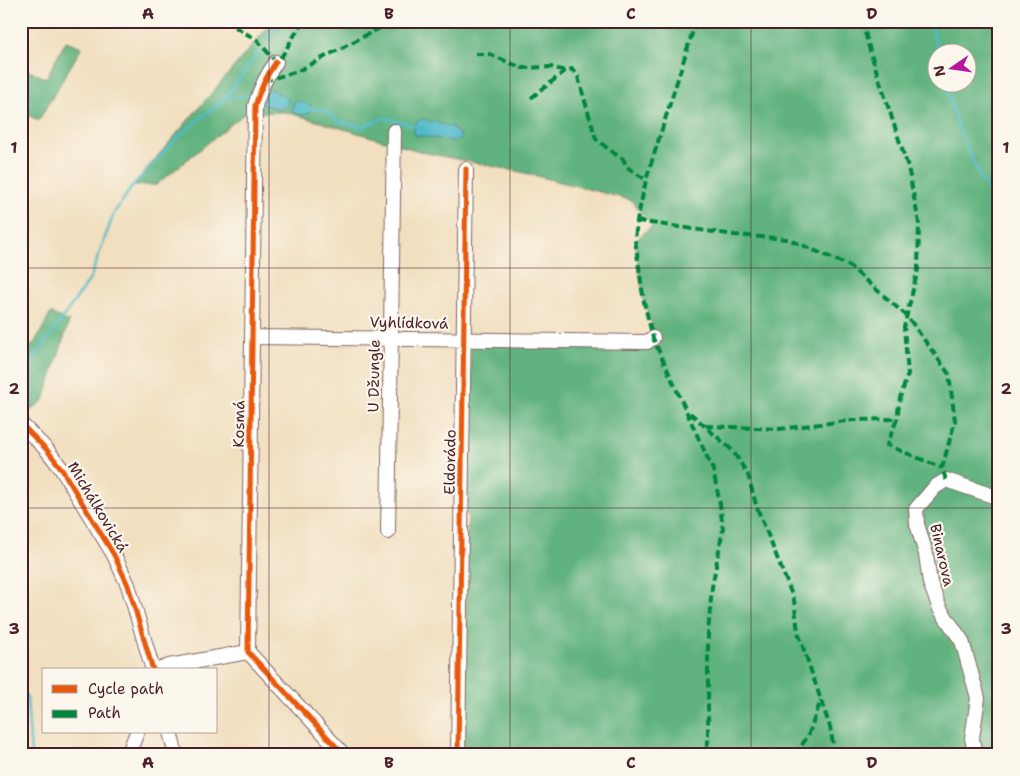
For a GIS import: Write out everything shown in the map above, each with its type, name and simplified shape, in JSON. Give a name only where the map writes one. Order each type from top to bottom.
[{"type":"street","name":"Kosmá","points":[[248,652],[256,106],[260,90],[276,62]]},
{"type":"street","name":"U Džungle","points":[[388,532],[394,131]]},
{"type":"street","name":"Eldorádo","points":[[458,755],[466,169]]},
{"type":"street","name":"Vyhlídková","points":[[253,336],[647,342],[653,338]]},
{"type":"street","name":"Michálkovická","points":[[21,424],[47,450],[61,468],[114,555],[128,585],[152,668]]},
{"type":"street","name":"Binarova","points":[[975,755],[972,738],[978,698],[962,640],[940,610],[930,583],[926,554],[917,524],[916,509],[935,487],[946,480],[999,498]]},
{"type":"street","points":[[164,668],[248,652],[344,755]]},
{"type":"street","points":[[128,755],[135,734]]},
{"type":"street","points":[[171,734],[176,755]]},
{"type":"green space","points":[[273,21],[351,23],[352,21],[999,21],[999,755],[463,755],[471,345],[661,348],[644,304],[635,241],[652,226],[631,200],[521,172],[426,153],[286,112],[245,113],[156,185],[133,185]],"holes":[[[452,127],[459,133],[452,141],[415,135],[414,131]]]},
{"type":"green space","points":[[66,41],[82,47],[39,120],[21,113],[21,68],[46,78]]},
{"type":"green space","points":[[51,313],[69,322],[44,400],[26,414],[21,411],[21,348],[33,345]]},
{"type":"water","points":[[266,87],[285,96],[289,102],[287,106],[280,109],[261,104]]},
{"type":"water","points":[[301,101],[310,105],[312,110],[310,112],[303,115],[293,112],[294,102]]},
{"type":"water","points":[[422,119],[452,127],[462,139],[452,141],[415,135],[415,125]]},
{"type":"waterway","points":[[267,42],[278,21]]},
{"type":"waterway","points":[[931,21],[936,42]]},
{"type":"waterway","points":[[21,377],[90,279],[114,213],[133,185],[179,136],[224,99],[259,52]]},
{"type":"waterway","points":[[948,92],[959,130],[981,179],[999,210]]},
{"type":"waterway","points":[[224,99],[253,94]]},
{"type":"waterway","points":[[310,108],[326,111],[338,121],[360,127],[385,118],[414,126]]},
{"type":"waterway","points":[[21,688],[27,698],[31,755]]},
{"type":"marked path","points":[[225,21],[257,40],[276,62],[282,56],[303,21]]},
{"type":"marked path","points":[[264,81],[298,71],[393,21]]},
{"type":"marked path","points":[[696,21],[646,180],[635,240],[644,302],[653,338],[713,470],[720,504],[723,529],[712,587],[708,633],[708,742],[704,755]]},
{"type":"marked path","points":[[862,21],[908,167],[919,223],[918,269],[904,327],[908,374],[900,398],[897,419]]},
{"type":"marked path","points":[[994,21],[996,46],[999,53]]},
{"type":"marked path","points":[[476,54],[489,54],[522,68],[551,67],[565,71]]},
{"type":"marked path","points":[[531,98],[565,71],[572,69],[578,77],[596,139],[623,159],[627,167],[646,180]]},
{"type":"marked path","points":[[637,221],[735,235],[788,239],[848,265],[907,316],[949,374],[955,421],[942,468],[946,480]]},
{"type":"marked path","points":[[690,413],[733,451],[748,475],[756,505],[794,600],[798,632],[830,727],[835,755]]},
{"type":"marked path","points":[[706,426],[779,429],[854,420],[897,419],[887,445],[942,468]]},
{"type":"marked path","points":[[795,755],[808,736],[821,700]]},
{"type":"cycle path","points":[[276,62],[269,72],[255,106],[248,652],[344,755]]},
{"type":"cycle path","points":[[458,755],[466,169]]},
{"type":"cycle path","points":[[21,424],[47,450],[61,468],[114,555],[128,585],[152,668]]}]
